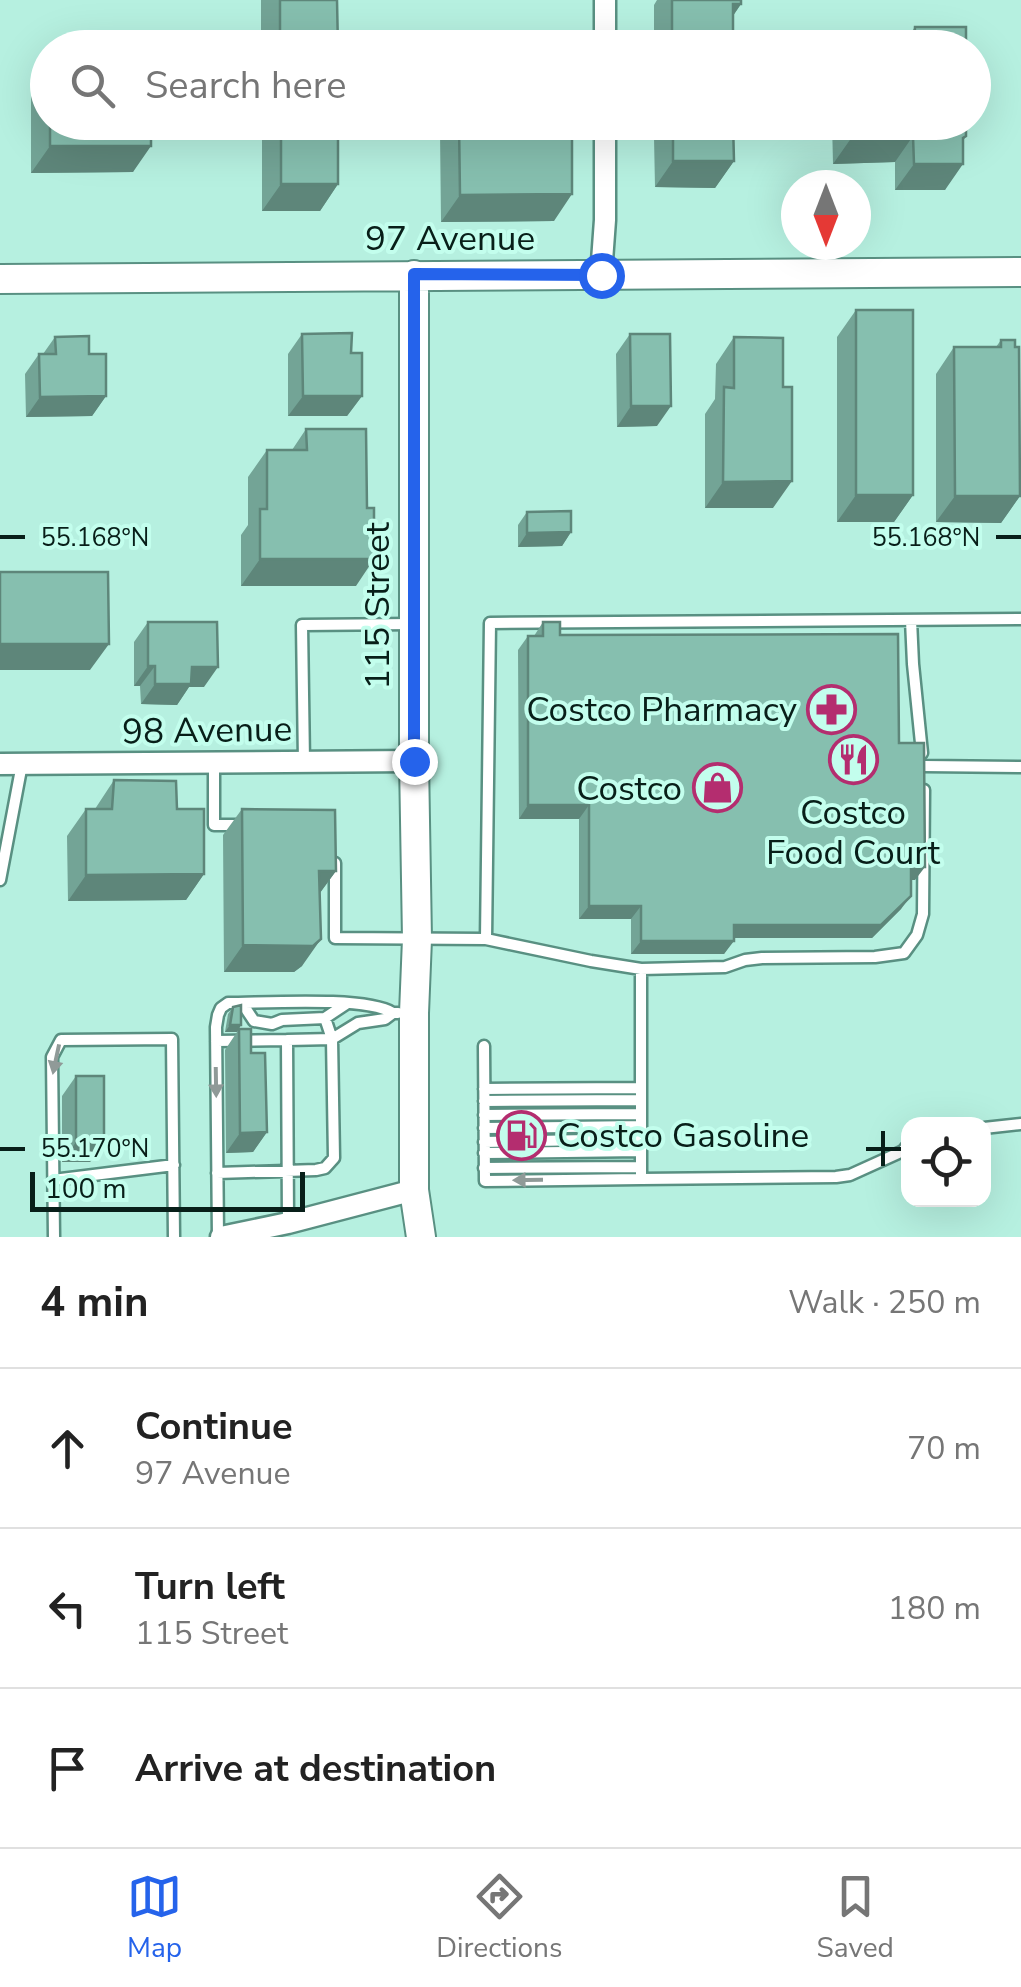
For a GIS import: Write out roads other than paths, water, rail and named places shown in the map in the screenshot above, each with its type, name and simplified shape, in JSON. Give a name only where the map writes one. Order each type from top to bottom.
[{"type":"street","points":[[604,0],[605,30]]},
{"type":"street","points":[[601,275],[605,140]]},
{"type":"street","name":"97 Avenue","points":[[0,280],[1021,272]]},
{"type":"street","name":"115 Street","points":[[414,274],[417,940],[404,1013],[414,1190],[421,1237]]},
{"type":"street","name":"98 Avenue","points":[[11,764],[414,761]]},
{"type":"street","points":[[219,1237],[414,1190]]},
{"type":"lane","points":[[334,845],[335,938],[486,940],[642,969],[725,967],[762,958],[875,958],[904,953],[917,935],[923,914],[924,766],[912,620]]},
{"type":"lane","points":[[486,940],[490,623],[1021,620]]},
{"type":"lane","points":[[304,762],[302,625],[414,624]]},
{"type":"lane","points":[[214,763],[214,825],[248,825]]},
{"type":"lane","points":[[0,880],[11,764]]},
{"type":"lane","points":[[924,766],[1021,768]]},
{"type":"lane","points":[[641,1173],[642,969]]},
{"type":"lane","points":[[219,1237],[216,1040],[221,1008],[228,1003],[347,1003],[404,1013]]},
{"type":"lane","points":[[246,1003],[254,1021],[272,1024],[325,1018],[347,1003]]},
{"type":"lane","points":[[216,1040],[332,1039],[358,1022],[404,1013]]},
{"type":"lane","points":[[217,1173],[325,1168],[334,1158],[332,1039],[325,1018]]},
{"type":"lane","points":[[54,1237],[52,1056],[61,1040],[172,1039],[174,1237]]},
{"type":"lane","points":[[287,1040],[288,1223]]},
{"type":"lane","points":[[484,1046],[485,1181],[641,1173],[850,1176],[901,1152]]},
{"type":"lane","points":[[484,1095],[641,1094]]},
{"type":"lane","points":[[484,1115],[641,1120]]},
{"type":"lane","points":[[484,1128],[641,1120]]},
{"type":"lane","points":[[991,1127],[1016,1124]]},
{"type":"lane","points":[[484,1147],[642,1145]]},
{"type":"lane","points":[[53,1180],[174,1165]]},
{"type":"place","name":"Costco Pharmacy","points":[[832,709]]},
{"type":"place","name":"Costco Food Court","points":[[853,760]]},
{"type":"place","name":"Costco","points":[[717,788]]},
{"type":"place","name":"Costco Gasoline","points":[[522,1135]]}]
